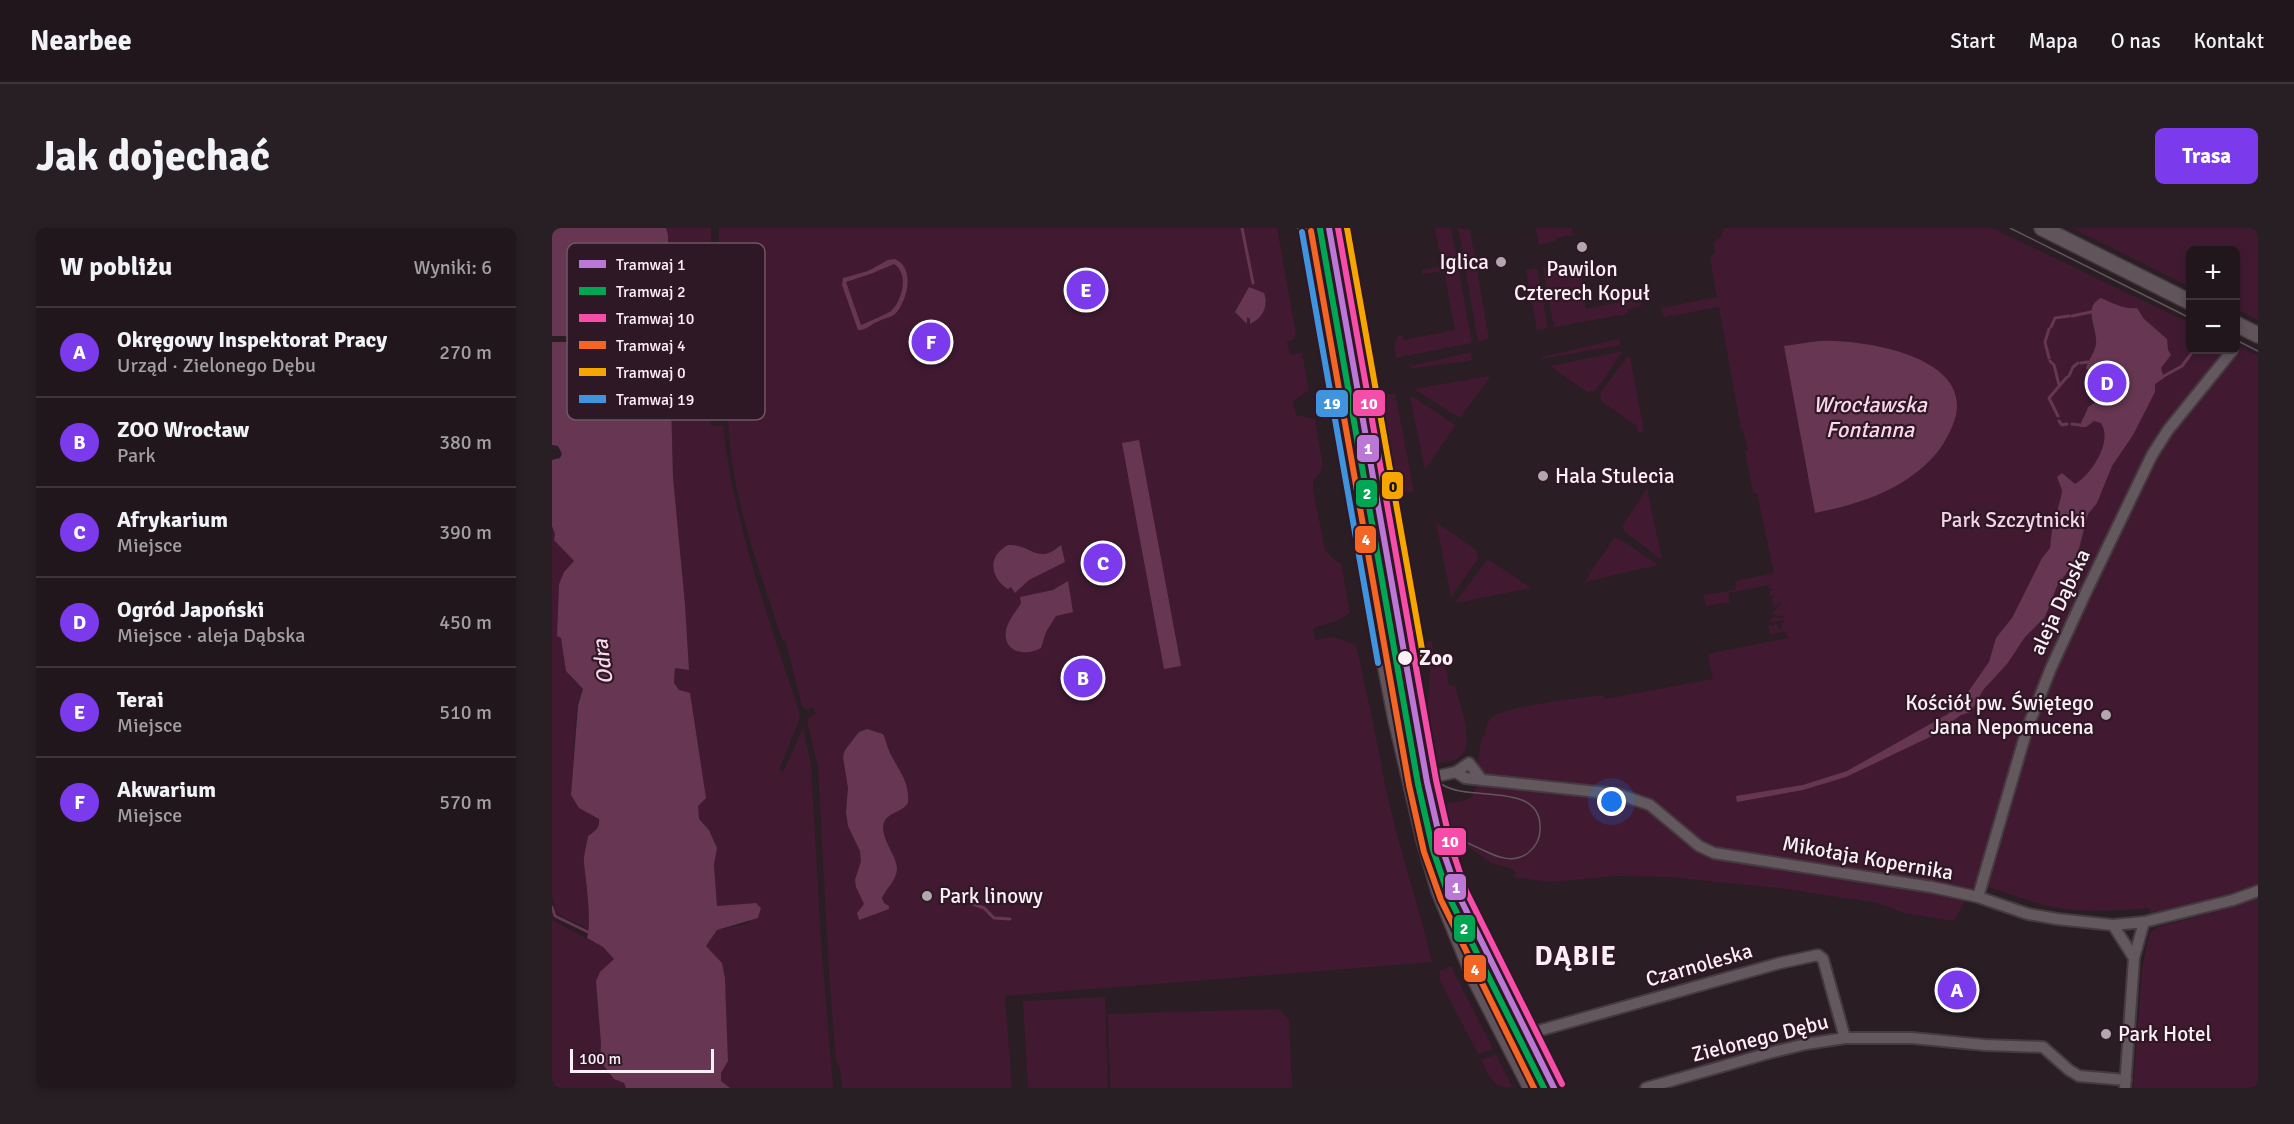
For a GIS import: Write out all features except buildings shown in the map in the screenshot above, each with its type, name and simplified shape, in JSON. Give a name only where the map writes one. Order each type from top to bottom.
[{"type":"main road","points":[[1306,228],[1382,648],[1424,840],[1439,891],[1475,979],[1531,1088]]},
{"type":"main road","points":[[2042,228],[2186,300]]},
{"type":"main road","points":[[2240,326],[2258,335]]},
{"type":"street","name":"aleja Dąbska","points":[[1978,897],[2039,697],[2086,592],[2152,455],[2168,430],[2230,354]]},
{"type":"street","name":"Mikołaja Kopernika","points":[[1411,782],[1456,772],[1469,763],[1482,780]]},
{"type":"street","name":"Mikołaja Kopernika","points":[[1456,772],[1465,778],[1617,794],[1650,805],[1699,846],[1714,853],[1928,886],[1978,897],[2028,914],[2057,919],[2113,925],[2144,922],[2233,900],[2258,891]]},
{"type":"street","points":[[2125,1084],[2134,958],[2144,922]]},
{"type":"street","points":[[2113,925],[2134,958]]},
{"type":"street","name":"Czarnoleska","points":[[1508,1043],[1527,1034],[1710,982],[1780,963],[1818,956],[1823,959],[1845,1038]]},
{"type":"street","name":"Zielonego Dębu","points":[[1646,1088],[1769,1053],[1845,1038],[1912,1038],[1985,1045],[2043,1047],[2079,1076],[2125,1084]]},
{"type":"green space","points":[[666,228],[711,228],[711,243],[668,243]]},
{"type":"green space","points":[[719,228],[1277,228],[1296,334],[1293,340],[1287,341],[1290,355],[1302,353],[1309,390],[1293,401],[1296,415],[1315,419],[1323,467],[1313,481],[1313,489],[1325,550],[1338,563],[1341,562],[1350,613],[1336,621],[1313,628],[1315,640],[1334,637],[1356,645],[1389,803],[1432,962],[1005,996],[1012,1088],[842,1088],[840,1069],[836,1061],[829,975],[818,768],[807,720],[815,713],[813,707],[806,709],[802,706],[786,643],[782,639],[754,554],[737,490],[728,427],[728,420],[765,420],[765,243],[719,243]]},
{"type":"green space","points":[[1314,228],[1323,228],[1347,372],[1345,374],[1340,370]]},
{"type":"green space","points":[[1331,228],[1338,228],[1364,373],[1356,375]]},
{"type":"green space","points":[[1435,228],[1451,228],[1472,343],[1396,358],[1394,346],[1398,336],[1402,335],[1403,340],[1455,330],[1444,271],[1422,274],[1421,270],[1442,266]]},
{"type":"green space","points":[[1458,228],[1470,230],[1489,339],[1478,342]]},
{"type":"green space","points":[[1536,228],[1572,228],[1573,235],[1556,238],[1555,241],[1539,245]]},
{"type":"green space","name":"Park Szczytnicki","points":[[1724,228],[1992,228],[2186,321],[2186,354],[2240,354],[2240,347],[2258,356],[2258,886],[2152,917],[2149,908],[2107,911],[2064,909],[1974,884],[1954,921],[1904,913],[1877,903],[1787,889],[1669,877],[1616,876],[1550,882],[1513,877],[1516,872],[1513,869],[1492,863],[1459,841],[1450,856],[1439,804],[1462,801],[1472,797],[1478,784],[1477,765],[1482,736],[1485,736],[1487,724],[1491,718],[1511,710],[1544,703],[1603,695],[1605,699],[1713,679],[1708,654],[1788,638],[1786,632],[1770,634],[1768,626],[1777,624],[1779,629],[1782,629],[1781,623],[1785,622],[1784,620],[1768,623],[1773,617],[1784,618],[1770,615],[1781,604],[1780,602],[1774,608],[1771,598],[1775,595],[1770,596],[1769,591],[1774,590],[1769,589],[1768,585],[1728,593],[1730,602],[1706,606],[1703,595],[1736,590],[1735,581],[1774,573],[1757,493],[1753,493],[1745,451],[1748,450],[1743,429],[1741,429],[1719,307],[1664,317],[1661,308],[1717,297],[1710,258],[1715,252],[1713,243],[1721,237]]},
{"type":"green space","points":[[2072,228],[2258,228],[2258,320],[2240,311],[2240,246],[2186,246],[2186,285]]},
{"type":"green space","points":[[1559,263],[1561,267],[1578,264],[1586,309],[1633,299],[1634,303],[1641,303],[1641,306],[1628,309],[1627,314],[1554,327],[1543,267],[1545,266],[1547,271],[1556,270],[1556,265]]},
{"type":"green space","points":[[1537,268],[1548,328],[1537,330],[1526,270]]},
{"type":"green space","points":[[1619,339],[1621,345],[1541,359],[1542,357]]},
{"type":"green space","points":[[1623,351],[1595,391],[1587,392],[1550,366]]},
{"type":"green space","points":[[1471,352],[1472,360],[1409,369],[1411,366]]},
{"type":"green space","points":[[1628,356],[1644,432],[1638,432],[1637,426],[1601,401],[1600,393]]},
{"type":"green space","points":[[1490,377],[1460,418],[1414,389]]},
{"type":"green space","points":[[1395,393],[1414,491],[1398,494],[1380,396]]},
{"type":"green space","points":[[1412,396],[1455,425],[1425,470],[1410,397]]},
{"type":"green space","points":[[672,420],[710,420],[711,426],[723,426],[735,499],[744,534],[764,605],[799,711],[800,718],[779,770],[783,772],[803,728],[811,765],[821,939],[833,1088],[730,1088],[721,1081],[720,1073],[728,1061],[725,978],[722,963],[706,946],[717,930],[749,923],[756,903],[717,906],[714,865],[717,848],[709,830],[699,819],[679,690],[674,683],[675,668],[689,669],[673,477]]},
{"type":"green space","points":[[1647,488],[1662,560],[1625,532],[1622,527]]},
{"type":"green space","points":[[1436,522],[1476,550],[1478,559],[1451,597]]},
{"type":"green space","points":[[552,526],[574,561],[559,584],[561,638],[569,675],[583,689],[577,705],[571,795],[589,814],[599,819],[597,829],[588,836],[584,857],[589,930],[559,914],[552,897]]},
{"type":"green space","points":[[1614,538],[1620,539],[1658,565],[1584,582]]},
{"type":"green space","points":[[1487,560],[1531,588],[1455,603]]},
{"type":"green space","points":[[1432,641],[1434,658],[1444,657],[1449,685],[1455,686],[1467,733],[1465,750],[1461,756],[1438,763],[1427,719],[1430,669],[1424,643]]},
{"type":"green space","points":[[2258,896],[2258,1088],[2133,1088],[2142,970],[2149,934],[2158,927],[2211,913]]},
{"type":"green space","points":[[552,918],[603,947],[614,959],[608,964],[600,1061],[610,1074],[624,1083],[626,1088],[552,1088]]},
{"type":"green space","points":[[1451,966],[1493,1049],[1478,1054],[1440,981],[1440,971]]},
{"type":"green space","points":[[1105,997],[1108,1088],[1028,1088],[1023,1001]]},
{"type":"green space","points":[[1279,1009],[1289,1020],[1292,1088],[1110,1088],[1108,1014]]},
{"type":"green space","points":[[1496,1055],[1513,1088],[1496,1084],[1481,1059]]},
{"type":"water","name":"Odra","points":[[552,228],[666,228],[668,243],[567,243],[567,420],[672,420],[673,477],[689,670],[675,668],[674,683],[679,690],[690,693],[706,798],[698,806],[699,819],[709,830],[717,848],[714,865],[717,906],[756,903],[761,908],[758,918],[717,930],[706,946],[722,963],[725,978],[728,1061],[721,1073],[721,1081],[730,1088],[626,1088],[624,1083],[614,1079],[600,1061],[601,1043],[596,981],[600,972],[614,959],[603,947],[587,938],[589,912],[584,857],[588,836],[598,827],[599,819],[579,808],[571,795],[578,705],[583,689],[566,671],[561,638],[557,636],[559,584],[564,572],[574,561],[554,540],[552,460],[560,458],[562,454],[558,446],[552,445]]},
{"type":"water","points":[[895,259],[905,269],[907,284],[904,300],[894,315],[858,330],[842,285],[843,278],[868,271],[888,260]],"holes":[[[894,264],[899,268],[903,280],[899,300],[889,312],[861,325],[846,282]]]},
{"type":"water","points":[[1249,287],[1264,293],[1266,303],[1258,319],[1250,324],[1250,319],[1247,317],[1247,324],[1235,312]]},
{"type":"water","points":[[2101,298],[2123,307],[2137,308],[2144,319],[2167,339],[2171,355],[2161,368],[2164,378],[2155,384],[2155,392],[2133,435],[2112,466],[2097,503],[2088,514],[2076,560],[2057,586],[2045,617],[2025,637],[2007,664],[1983,690],[1971,712],[1961,715],[1934,735],[1846,777],[1803,790],[1737,802],[1736,796],[1803,785],[1847,771],[1948,714],[1966,695],[1989,662],[1996,638],[2012,618],[2042,558],[2050,548],[2062,490],[2057,477],[2062,473],[2075,484],[2088,473],[2103,448],[2104,430],[2101,423],[2094,421],[2086,427],[2080,427],[2088,407],[2110,393],[2110,388],[2101,387],[2098,383],[2100,380],[2097,380],[2086,368],[2096,344],[2092,307]]},
{"type":"water","name":"Wrocławska Fontanna","points":[[1819,341],[1863,344],[1914,357],[1935,368],[1950,384],[1957,403],[1952,427],[1943,444],[1928,463],[1899,484],[1872,497],[1815,513],[1784,346]]},
{"type":"water","points":[[1139,440],[1181,666],[1164,669],[1122,443]]},
{"type":"water","points":[[1008,545],[1046,554],[1061,545],[1065,562],[1029,580],[1015,593],[1011,587],[1008,589],[997,579],[993,567],[997,555]]},
{"type":"water","points":[[1068,581],[1073,612],[1056,616],[1046,632],[1041,648],[1026,652],[1013,649],[1006,639],[1006,632],[1009,621],[1021,603],[1020,597],[1053,590]]},
{"type":"water","points":[[867,729],[883,734],[906,783],[908,803],[884,821],[884,835],[897,869],[895,878],[882,898],[889,909],[859,920],[857,913],[864,904],[855,880],[861,861],[860,851],[848,826],[846,812],[848,788],[843,757],[845,750],[859,732]]},
{"type":"pier","points":[[552,336],[567,336],[567,342],[552,342]]},
{"type":"waterway","points":[[1242,228],[1253,283]]},
{"type":"waterway","points":[[2072,316],[2091,312]]},
{"type":"waterway","points":[[2051,327],[2055,318],[2069,316]]},
{"type":"waterway","points":[[2049,329],[2045,342],[2049,358]]},
{"type":"waterway","points":[[2164,376],[2182,366],[2191,354]]},
{"type":"waterway","points":[[2050,361],[2054,365],[2059,385]]},
{"type":"waterway","points":[[2081,363],[2088,362]]},
{"type":"waterway","points":[[2069,376],[2073,367],[2078,363]]},
{"type":"waterway","points":[[2058,416],[2049,398],[2067,377]]},
{"type":"waterway","points":[[2059,421],[2062,425],[2067,424]]},
{"type":"waterway","points":[[2072,424],[2080,425]]},
{"type":"waterway","points":[[967,895],[973,904],[984,908],[994,918],[1010,919]]},
{"type":"waterway","points":[[552,907],[555,916],[590,933]]},
{"type":"tram line","name":"1","points":[[1329,228],[1427,782],[1442,848],[1458,894],[1554,1088]]},
{"type":"tram line","name":"10","points":[[1338,228],[1436,780],[1451,846],[1466,891],[1562,1084]]},
{"type":"tram line","name":"0","points":[[1347,228],[1423,655]]},
{"type":"tram line","points":[[2010,228],[2186,316]]},
{"type":"tram line","name":"2","points":[[1320,229],[1418,784],[1433,850],[1449,897],[1544,1088]]},
{"type":"tram line","name":"4","points":[[1311,231],[1409,785],[1424,852],[1441,900],[1534,1088]]},
{"type":"tram line","name":"19","points":[[1302,232],[1378,663]]},
{"type":"tram line","points":[[2240,342],[2258,351]]},
{"type":"tram line","points":[[1422,751],[1432,774],[1443,785],[1455,790],[1501,795],[1528,803],[1536,812],[1540,825],[1538,840],[1534,847],[1523,856],[1512,859],[1496,856],[1448,832],[1435,819],[1426,799]]},
{"type":"place","name":"Pawilon Czterech Kopuł","points":[[1582,247]]},
{"type":"place","name":"Iglica","points":[[1501,262]]},
{"type":"place","name":"Terai","points":[[1086,290]]},
{"type":"place","name":"Akwarium","points":[[931,342]]},
{"type":"place","name":"Ogród Japoński","points":[[2107,383]]},
{"type":"place","name":"Hala Stulecia","points":[[1543,476]]},
{"type":"place","name":"Afrykarium","points":[[1103,563]]},
{"type":"place","name":"Zoo","points":[[1405,658]]},
{"type":"place","name":"ZOO Wrocław","points":[[1083,678]]},
{"type":"place","name":"Kościół pw. Świętego Jana Nepomucena","points":[[2106,715]]},
{"type":"place","name":"Park linowy","points":[[927,896]]},
{"type":"place","name":"Okręgowy Inspektorat Pracy","points":[[1957,990]]},
{"type":"place","name":"Park Hotel","points":[[2106,1034]]},
{"type":"district","name":"DĄBIE","points":[[1576,956]]}]
